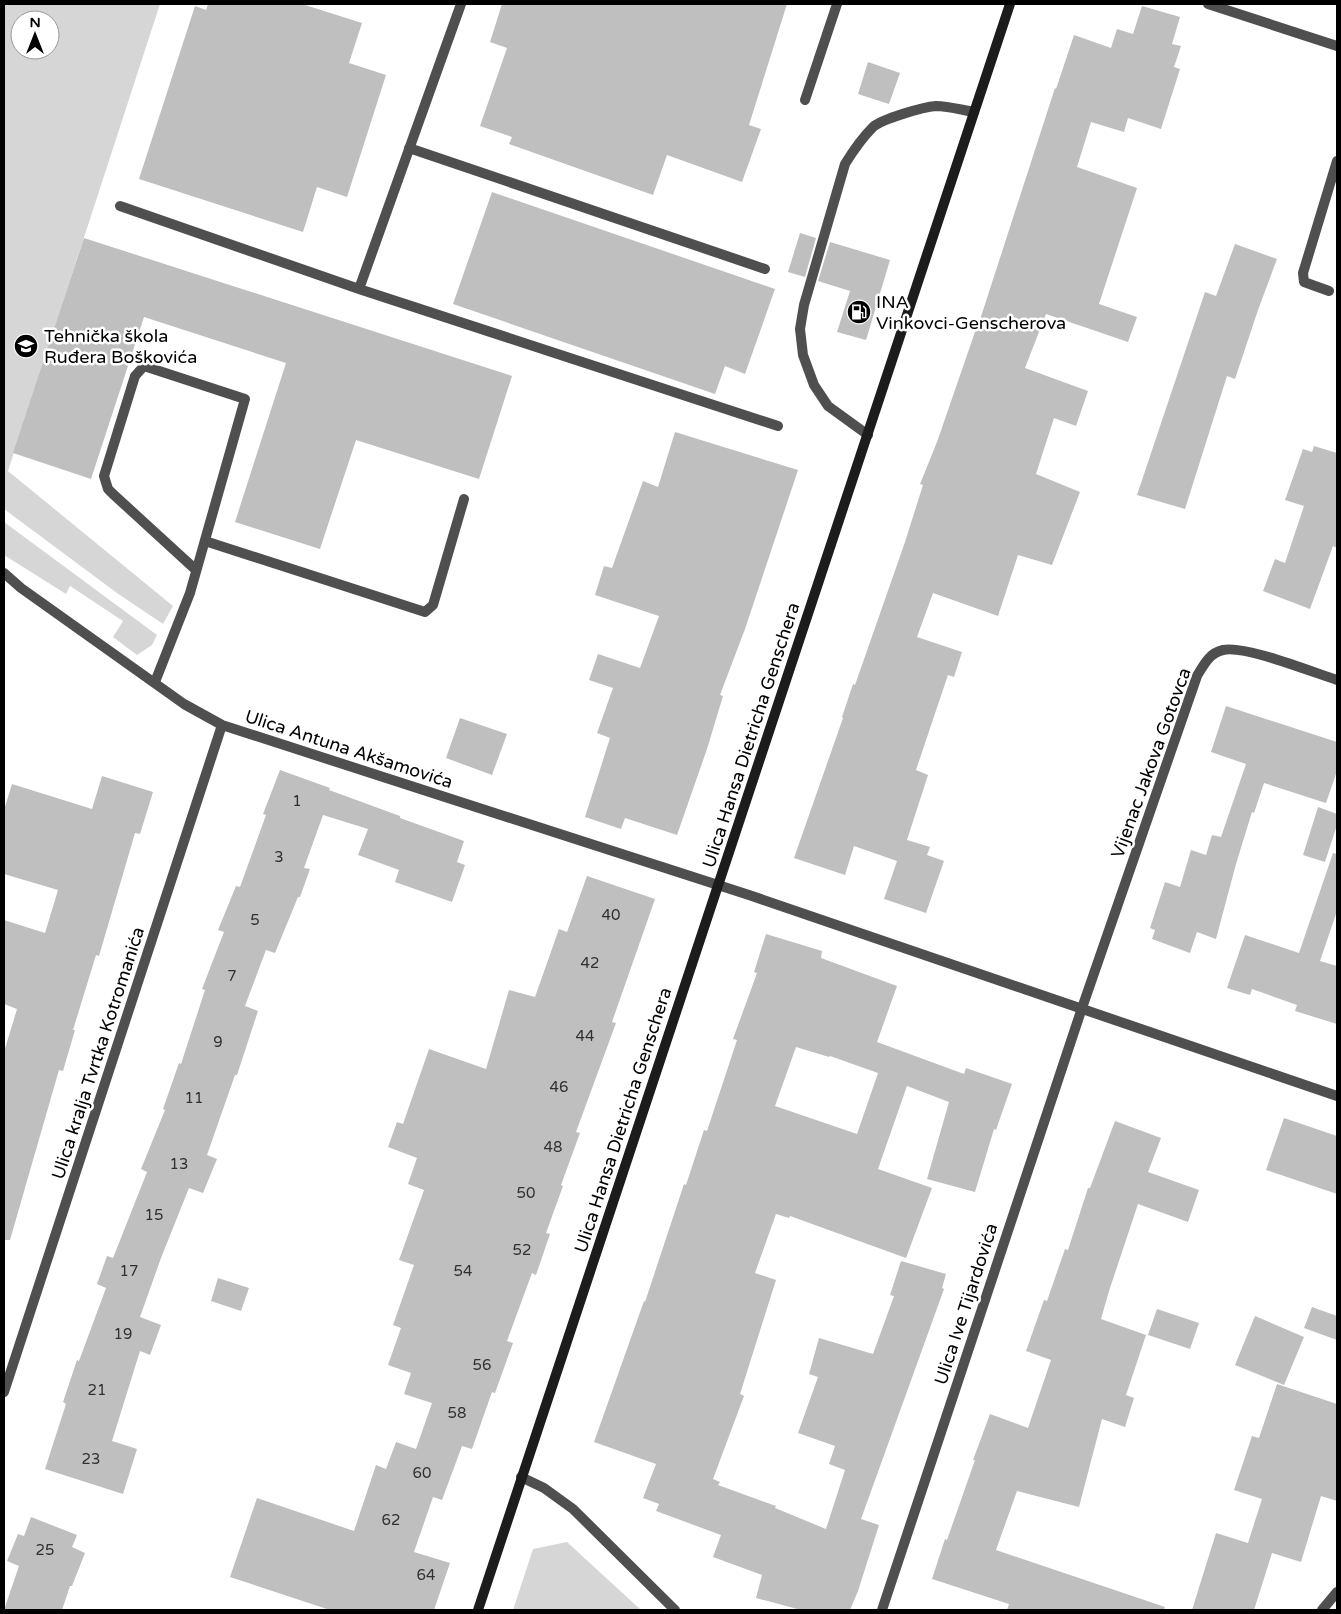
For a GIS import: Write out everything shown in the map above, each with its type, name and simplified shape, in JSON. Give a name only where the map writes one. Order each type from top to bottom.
[{"type":"main road","name":"Ulica Hansa Dietricha Genschera","points":[[478,1610],[1010,4]]},
{"type":"street","points":[[359,289],[461,4]]},
{"type":"street","points":[[805,100],[837,4]]},
{"type":"street","points":[[1208,4],[1337,46]]},
{"type":"street","points":[[868,435],[828,406],[814,386],[803,355],[800,329],[804,305],[845,164],[857,145],[875,126],[900,115],[937,106],[974,112]]},
{"type":"street","points":[[409,148],[765,270]]},
{"type":"street","points":[[1329,290],[1304,282],[1303,273],[1337,161]]},
{"type":"street","points":[[120,206],[359,289],[778,426]]},
{"type":"street","points":[[155,682],[190,594],[245,399],[144,366],[135,376],[104,476],[108,489],[196,570]]},
{"type":"street","points":[[204,541],[425,612],[433,605],[464,500]]},
{"type":"street","name":"Ulica Antuna Akšamovića","points":[[4,573],[21,588],[184,704],[222,725],[719,886]]},
{"type":"street","name":"Vijenac Jakova Gotovca","points":[[1082,1008],[1196,676],[1207,658],[1222,650],[1243,650],[1337,680]]},
{"type":"street","name":"Ulica kralja Tvrtka Kotromanića","points":[[4,1392],[222,725]]},
{"type":"street","points":[[719,886],[1337,1096]]},
{"type":"street","name":"Ulica Ive Tijardovića","points":[[882,1610],[1082,1008]]},
{"type":"street","points":[[521,1477],[544,1488],[573,1509],[675,1610]]},
{"type":"street","points":[[1322,1610],[1337,1592]]},
{"type":"shaded area","name":"Tehnička škola Ruđera Boškovića","points":[[4,4],[160,4],[8,471],[173,606],[163,624],[117,593],[4,509]]},
{"type":"shaded area","points":[[4,522],[157,635],[152,645],[137,655],[113,637],[123,621],[70,586],[66,594],[4,555]]},
{"type":"shaded area","points":[[567,1542],[641,1610],[513,1610],[533,1549]]},
{"type":"building","points":[[208,4],[302,4],[362,23],[349,63],[386,75],[347,197],[317,187],[303,232],[139,179],[195,6],[206,10]]},
{"type":"building","points":[[502,4],[787,4],[749,125],[761,129],[742,182],[667,155],[653,195],[509,144],[512,137],[480,126],[507,48],[490,42]]},
{"type":"building","points":[[1142,6],[1180,17],[1172,44],[1181,46],[1174,67],[1180,69],[1161,129],[1128,118],[1124,132],[1091,122],[1077,167],[1137,188],[1099,304],[1137,317],[1128,342],[1046,314],[1025,368],[1088,391],[1076,426],[1054,418],[1036,474],[1080,492],[1052,565],[1018,555],[998,616],[933,593],[917,637],[962,652],[954,677],[948,675],[916,770],[928,775],[907,840],[930,847],[927,855],[944,861],[926,913],[884,899],[897,861],[854,846],[845,875],[794,858],[853,684],[855,685],[905,542],[923,485],[920,484],[977,329],[1074,35],[1111,48],[1117,29],[1133,34]]},
{"type":"building","points":[[868,62],[900,73],[889,104],[858,94]]},
{"type":"building","points":[[492,192],[775,289],[745,374],[725,366],[715,394],[453,304]]},
{"type":"building","points":[[800,233],[816,238],[805,277],[788,272]]},
{"type":"building","points":[[84,238],[512,376],[479,479],[356,440],[320,549],[235,522],[286,363],[144,317],[91,479],[13,453]]},
{"type":"building","name":"INA Vinkovci-Genscherova","points":[[830,242],[890,260],[866,340],[837,332],[850,291],[818,281]]},
{"type":"building","points":[[1235,244],[1277,259],[1235,379],[1227,376],[1185,509],[1137,495],[1205,292],[1216,296]]},
{"type":"building","points":[[675,432],[798,470],[745,629],[720,695],[723,696],[707,749],[677,835],[625,818],[621,829],[585,817],[610,738],[597,733],[613,688],[589,680],[598,654],[640,668],[659,616],[595,595],[604,566],[612,568],[643,481],[658,487]]},
{"type":"building","points":[[1314,446],[1337,453],[1337,548],[1333,546],[1310,609],[1263,591],[1275,559],[1285,563],[1304,506],[1285,500],[1303,449],[1312,452]]},
{"type":"building","points":[[1226,706],[1337,742],[1337,771],[1326,803],[1264,783],[1254,813],[1252,812],[1236,864],[1216,939],[1197,932],[1190,953],[1152,939],[1155,930],[1150,928],[1165,882],[1180,887],[1191,850],[1206,855],[1212,835],[1221,837],[1246,764],[1211,752]]},
{"type":"building","points":[[460,718],[507,734],[492,775],[446,758]]},
{"type":"building","points":[[280,770],[400,816],[400,818],[464,841],[457,862],[465,865],[452,902],[395,882],[399,870],[358,855],[368,829],[323,815],[304,868],[310,869],[300,897],[298,897],[275,953],[266,950],[245,1006],[258,1011],[237,1075],[235,1075],[207,1155],[217,1159],[203,1193],[189,1188],[140,1317],[161,1325],[150,1355],[140,1351],[112,1441],[137,1449],[123,1494],[45,1469],[66,1404],[63,1402],[77,1360],[79,1361],[106,1288],[97,1284],[107,1256],[113,1258],[147,1172],[141,1169],[165,1110],[163,1109],[179,1063],[181,1064],[205,990],[202,989],[224,932],[218,930],[236,886],[240,887],[266,815],[263,814]]},
{"type":"building","points":[[102,776],[153,792],[140,834],[135,833],[99,956],[96,955],[73,1030],[75,1030],[63,1071],[59,1070],[10,1240],[4,1240],[4,1052],[17,1009],[4,1004],[4,920],[45,933],[58,890],[4,874],[4,810],[12,784],[92,809]]},
{"type":"building","points":[[1318,807],[1337,814],[1337,825],[1325,862],[1303,855]]},
{"type":"building","points":[[1333,853],[1337,854],[1337,911],[1320,961],[1337,966],[1337,1024],[1295,1011],[1297,1005],[1252,989],[1250,995],[1227,988],[1245,935],[1299,953]]},
{"type":"building","points":[[587,876],[655,899],[612,1022],[616,1023],[576,1132],[580,1133],[546,1233],[550,1234],[536,1275],[532,1273],[507,1341],[513,1343],[495,1393],[492,1392],[472,1449],[462,1446],[442,1500],[433,1497],[414,1552],[450,1563],[434,1610],[330,1610],[230,1577],[257,1498],[354,1531],[376,1465],[386,1469],[396,1442],[416,1449],[432,1403],[404,1394],[411,1373],[388,1365],[401,1328],[393,1325],[414,1265],[399,1260],[424,1190],[408,1184],[417,1158],[388,1147],[397,1122],[403,1124],[429,1049],[486,1069],[509,990],[535,997],[559,929],[567,932]]},
{"type":"building","points":[[766,934],[822,951],[821,958],[897,986],[877,1042],[964,1074],[966,1068],[1012,1084],[996,1130],[994,1129],[975,1192],[927,1179],[949,1102],[907,1086],[878,1169],[932,1188],[906,1258],[790,1216],[789,1218],[776,1214],[755,1273],[776,1280],[740,1394],[744,1396],[713,1479],[720,1482],[718,1485],[776,1506],[775,1508],[826,1529],[845,1470],[829,1464],[835,1446],[798,1433],[818,1377],[809,1374],[819,1338],[873,1354],[894,1296],[890,1295],[901,1261],[946,1274],[942,1288],[944,1289],[861,1519],[879,1525],[850,1610],[801,1610],[756,1598],[762,1575],[713,1557],[721,1535],[656,1511],[659,1504],[643,1498],[656,1464],[594,1442],[645,1302],[684,1184],[686,1185],[704,1130],[707,1131],[737,1040],[733,1039],[757,973],[754,972]],"holes":[[[796,1047],[878,1073],[857,1134],[775,1106]]]},
{"type":"building","points":[[1284,1118],[1337,1136],[1337,1194],[1266,1170]]},
{"type":"building","points":[[1115,1121],[1161,1138],[1148,1172],[1199,1190],[1188,1222],[1138,1204],[1109,1291],[1101,1319],[1146,1335],[1126,1395],[1134,1398],[1125,1427],[1102,1419],[1079,1507],[1017,1491],[996,1550],[1165,1607],[1164,1610],[1007,1610],[1009,1604],[932,1579],[990,1414],[1028,1428],[1051,1360],[1026,1351],[1044,1300],[1047,1301],[1065,1249],[1068,1250],[1088,1188],[1090,1188]]},
{"type":"building","points":[[218,1278],[249,1288],[241,1311],[211,1301]]},
{"type":"building","points":[[1312,1307],[1337,1316],[1337,1340],[1304,1328]]},
{"type":"building","points":[[1157,1309],[1199,1323],[1190,1349],[1148,1335]]},
{"type":"building","points":[[1255,1316],[1304,1337],[1284,1385],[1235,1365]]},
{"type":"building","points":[[1277,1384],[1337,1404],[1337,1501],[1321,1496],[1301,1562],[1272,1553],[1254,1610],[1192,1610],[1216,1533],[1248,1543],[1262,1499],[1234,1490],[1252,1436],[1259,1438]]},
{"type":"building","points":[[31,1517],[77,1535],[72,1547],[85,1553],[72,1586],[70,1586],[62,1610],[4,1610],[19,1566],[7,1561],[18,1534],[24,1536]]},
{"type":"place","name":"INA Vinkovci-Genscherova","points":[[859,312]]},
{"type":"place","name":"Tehnička škola Ruđera Boškovića","points":[[26,346]]}]
